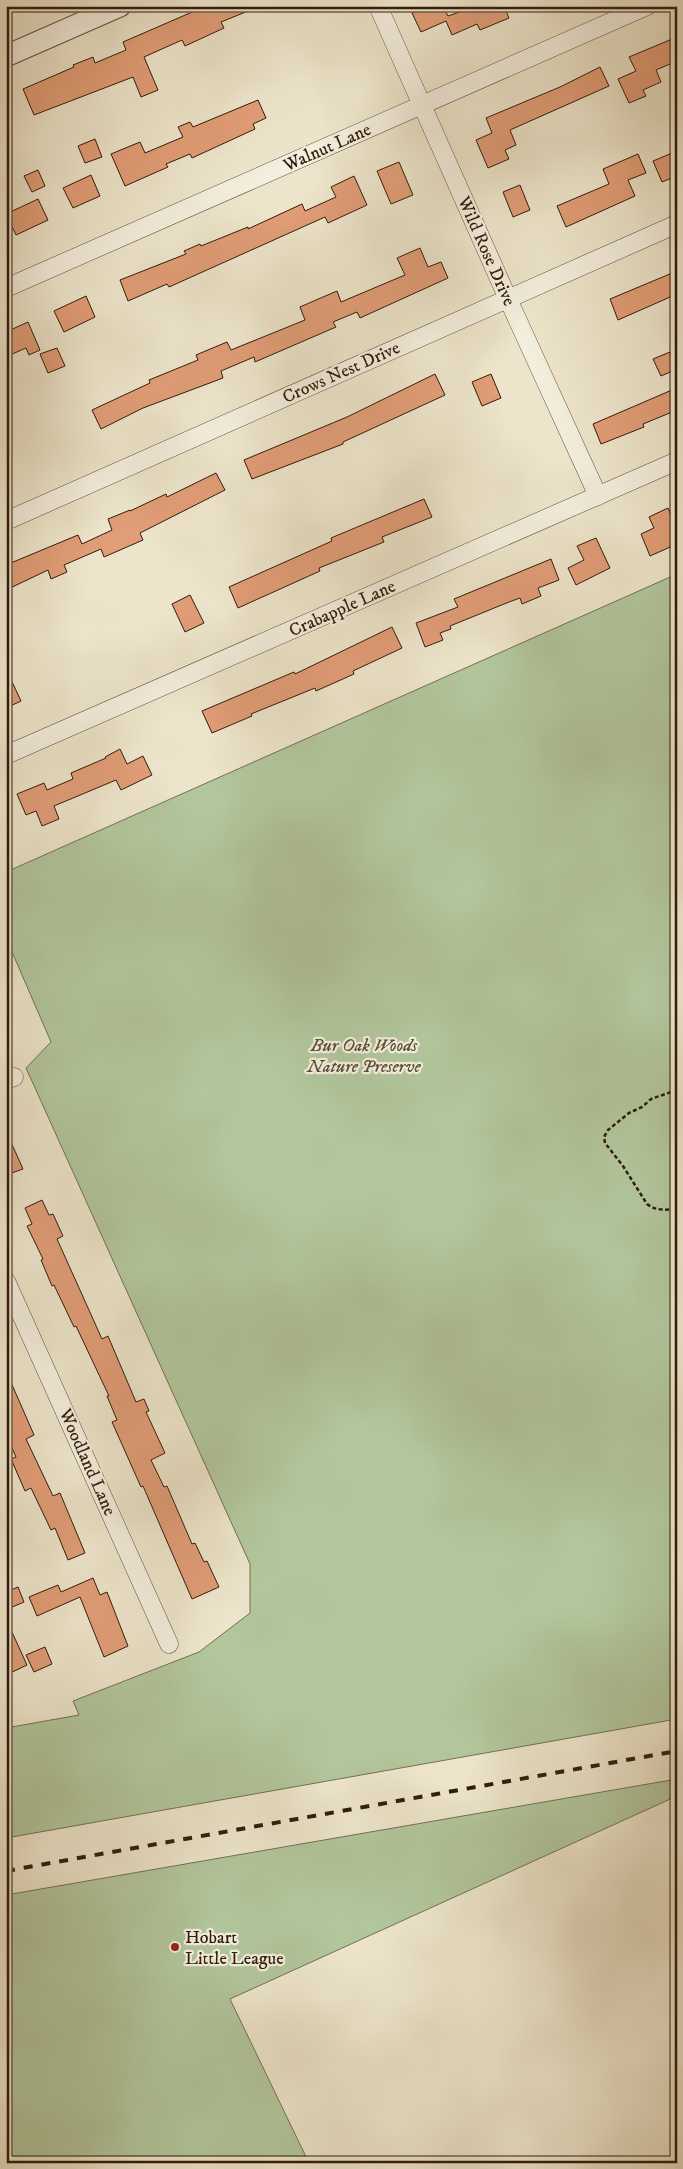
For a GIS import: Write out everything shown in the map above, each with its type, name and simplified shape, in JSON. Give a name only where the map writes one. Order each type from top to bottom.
[{"type":"street","points":[[6,56],[120,6]]},
{"type":"street","name":"Wild Rose Drive","points":[[378,6],[598,496]]},
{"type":"street","name":"Walnut Lane","points":[[6,288],[647,6]]},
{"type":"street","name":"Crows Nest Drive","points":[[6,521],[677,224]]},
{"type":"street","name":"Crabapple Lane","points":[[6,755],[677,461]]},
{"type":"street","name":"Woodland Lane","points":[[6,1281],[169,1644]]},
{"type":"path","points":[[677,1090],[651,1099],[642,1107],[630,1112],[608,1130],[604,1137],[605,1143],[623,1166],[647,1204],[652,1208],[663,1210],[677,1209]]},
{"type":"green space","name":"Bur Oak Woods Nature Preserve","points":[[677,574],[677,1719],[6,1838],[6,1728],[79,1715],[73,1701],[199,1652],[250,1613],[250,1564],[26,1068],[51,1042],[6,938],[6,872]]},
{"type":"green space","name":"Hobart Little League","points":[[677,1779],[677,1796],[230,1999],[309,2163],[6,2163],[6,1895]]},
{"type":"building","points":[[206,6],[258,7],[221,22],[224,28],[185,46],[182,40],[144,57],[158,90],[141,97],[133,77],[34,115],[23,89],[93,57],[95,63],[126,50],[123,42]]},
{"type":"building","points":[[426,6],[443,6],[448,16],[477,6],[504,6],[509,18],[480,30],[477,24],[452,35],[446,21],[421,32],[412,13]]},
{"type":"building","points":[[677,37],[677,61],[656,70],[661,82],[643,90],[646,96],[629,103],[618,79],[636,71],[629,57]]},
{"type":"building","points":[[600,67],[609,86],[510,130],[516,145],[505,150],[509,159],[488,168],[476,140],[492,133],[486,118],[560,87]]},
{"type":"building","points":[[258,100],[266,118],[253,124],[255,129],[192,158],[190,154],[166,164],[168,167],[125,186],[111,154],[140,142],[145,153],[183,137],[178,127],[190,122],[193,127]]},
{"type":"building","points":[[95,139],[102,157],[85,163],[78,146]]},
{"type":"building","points":[[677,151],[677,176],[662,182],[653,161]]},
{"type":"building","points":[[638,154],[646,173],[628,180],[635,196],[566,227],[557,206],[609,184],[603,169]]},
{"type":"building","points":[[399,162],[413,195],[391,204],[377,171]]},
{"type":"building","points":[[38,170],[45,186],[32,192],[24,176]]},
{"type":"building","points":[[91,175],[100,196],[73,208],[63,188]]},
{"type":"building","points":[[354,176],[367,205],[328,223],[325,217],[169,287],[167,284],[128,301],[120,280],[186,254],[184,251],[200,244],[201,246],[248,227],[248,229],[302,204],[305,211],[336,197],[331,187]]},
{"type":"building","points":[[520,185],[530,210],[513,217],[503,192]]},
{"type":"building","points":[[38,199],[48,220],[16,235],[6,214]]},
{"type":"building","points":[[420,248],[428,267],[441,262],[448,278],[360,318],[357,312],[333,322],[336,327],[255,362],[254,357],[221,371],[223,378],[143,408],[101,429],[92,410],[150,383],[149,380],[198,360],[196,355],[227,342],[231,350],[305,320],[300,307],[316,300],[337,291],[341,302],[405,275],[397,258]]},
{"type":"building","points":[[677,271],[677,294],[618,320],[610,299]]},
{"type":"building","points":[[86,296],[95,317],[64,332],[54,311]]},
{"type":"building","points":[[28,322],[40,350],[29,355],[26,348],[10,355],[6,345],[6,332]]},
{"type":"building","points":[[57,348],[65,366],[48,373],[40,354]]},
{"type":"building","points":[[670,352],[677,369],[661,376],[653,359]]},
{"type":"building","points":[[435,374],[445,395],[343,442],[343,444],[252,479],[244,460],[347,417]]},
{"type":"building","points":[[491,374],[501,398],[482,406],[472,382]]},
{"type":"building","points":[[672,390],[677,402],[677,410],[643,424],[644,427],[601,444],[593,424]]},
{"type":"building","points":[[216,473],[225,490],[140,533],[143,540],[104,557],[101,549],[64,565],[67,572],[51,579],[48,570],[6,590],[6,565],[78,535],[82,544],[112,530],[108,519],[166,494],[167,497]]},
{"type":"building","points":[[424,499],[432,517],[382,537],[384,542],[319,568],[320,571],[238,608],[229,587],[332,541],[331,538]]},
{"type":"building","points":[[668,508],[677,528],[677,544],[650,556],[641,534],[654,528],[649,517]]},
{"type":"building","points":[[596,538],[610,568],[576,585],[568,568],[584,560],[577,546]]},
{"type":"building","points":[[551,559],[559,580],[538,588],[541,596],[522,604],[520,598],[450,626],[451,629],[440,633],[443,640],[425,647],[416,623],[458,607],[454,599]]},
{"type":"building","points":[[190,595],[204,623],[185,632],[172,604]]},
{"type":"building","points":[[392,627],[402,648],[353,671],[354,674],[316,691],[315,688],[251,714],[252,716],[212,733],[202,711],[294,672],[295,674]]},
{"type":"building","points":[[6,669],[21,701],[6,708]]},
{"type":"building","points":[[120,749],[127,764],[143,756],[152,775],[121,790],[116,780],[54,806],[59,819],[42,826],[36,811],[26,815],[17,794],[44,783],[47,790],[73,779],[71,773],[106,758]]},
{"type":"building","points":[[6,1131],[23,1169],[6,1175]]},
{"type":"building","points":[[42,1200],[49,1215],[53,1214],[63,1236],[57,1239],[102,1339],[108,1336],[136,1402],[144,1399],[149,1411],[146,1412],[165,1453],[151,1460],[164,1487],[167,1486],[192,1544],[195,1543],[204,1562],[207,1561],[219,1587],[192,1599],[143,1486],[141,1487],[112,1422],[117,1420],[107,1396],[109,1396],[76,1326],[74,1327],[54,1285],[52,1286],[41,1260],[43,1259],[27,1226],[32,1224],[25,1208]]},
{"type":"building","points":[[6,1371],[34,1435],[26,1439],[53,1496],[60,1493],[85,1553],[68,1560],[55,1528],[51,1530],[31,1488],[25,1491],[11,1459],[16,1457],[6,1435]]},
{"type":"building","points":[[93,1578],[100,1595],[107,1592],[128,1646],[104,1657],[80,1597],[37,1616],[29,1597],[58,1585],[61,1592]]},
{"type":"building","points":[[18,1587],[24,1602],[10,1608],[6,1600],[6,1592]]},
{"type":"building","points":[[6,1619],[27,1665],[6,1675]]},
{"type":"building","points":[[45,1647],[52,1664],[34,1672],[26,1655]]},
{"type":"railway","points":[[6,1871],[677,1751]]},
{"type":"place","name":"Hobart Little League","points":[[175,1947]]}]
